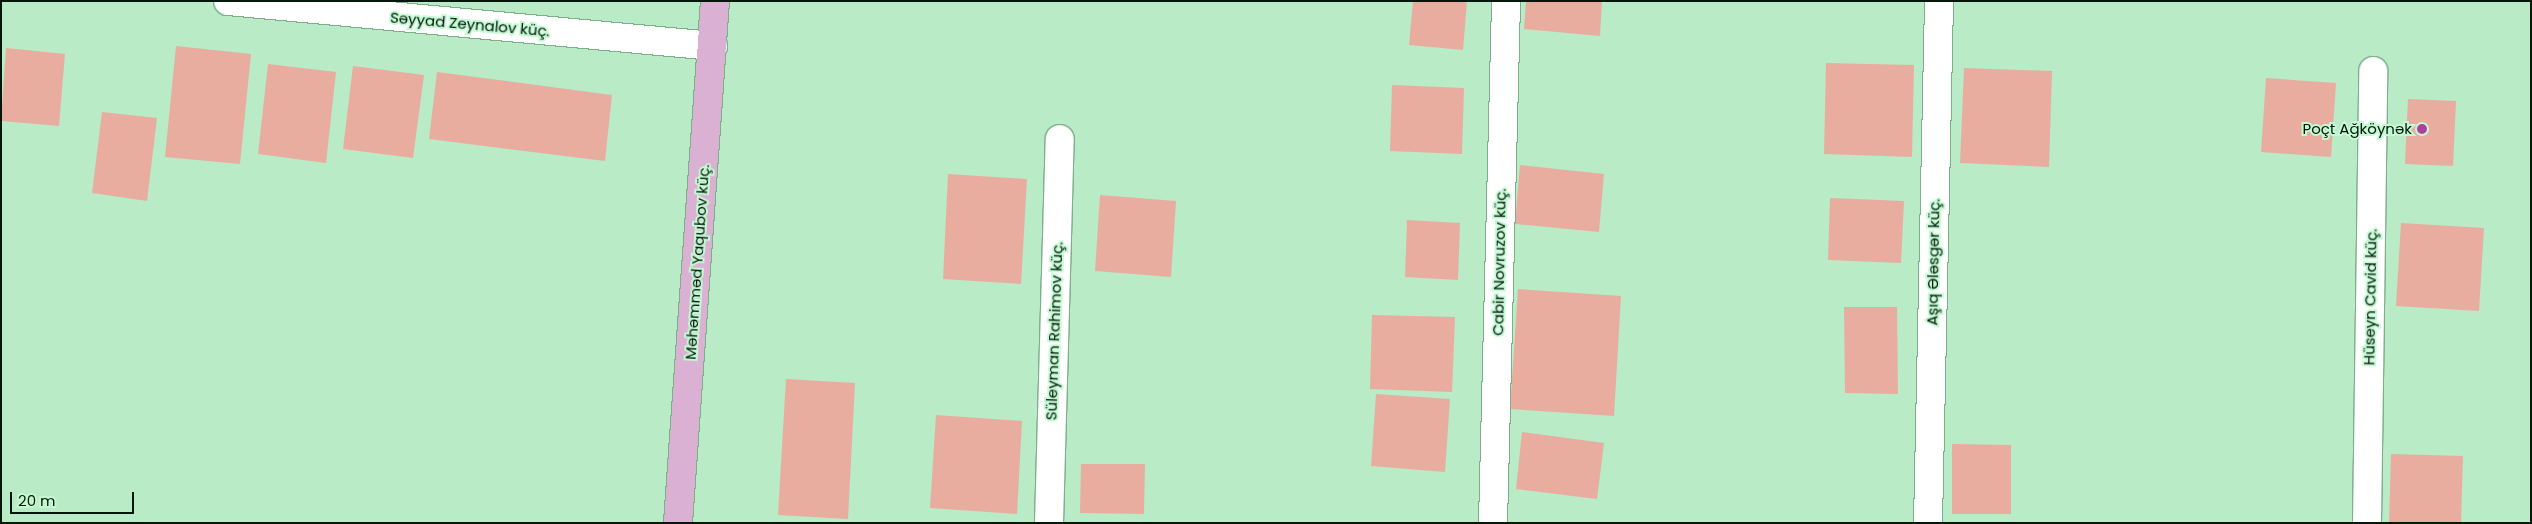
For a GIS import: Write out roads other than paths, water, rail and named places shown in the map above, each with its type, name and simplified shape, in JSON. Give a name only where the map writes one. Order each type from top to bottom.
[{"type":"main road","name":"Məhəmməd Yaqubov küç.","points":[[678,523],[715,1]]},
{"type":"street","name":"Səyyad Zeynalov küç.","points":[[228,1],[713,46]]},
{"type":"street","name":"Cabir Novruzov küç.","points":[[1493,523],[1506,1]]},
{"type":"street","name":"Aşıq Ələsgər küç.","points":[[1928,523],[1939,1]]},
{"type":"street","name":"Hüseyn Cavid küç.","points":[[2367,523],[2373,71]]},
{"type":"street","name":"Süleyman Rahimov küç.","points":[[1048,523],[1060,139]]},
{"type":"place","name":"Poçt Ağköynək","points":[[2422,129]]}]
